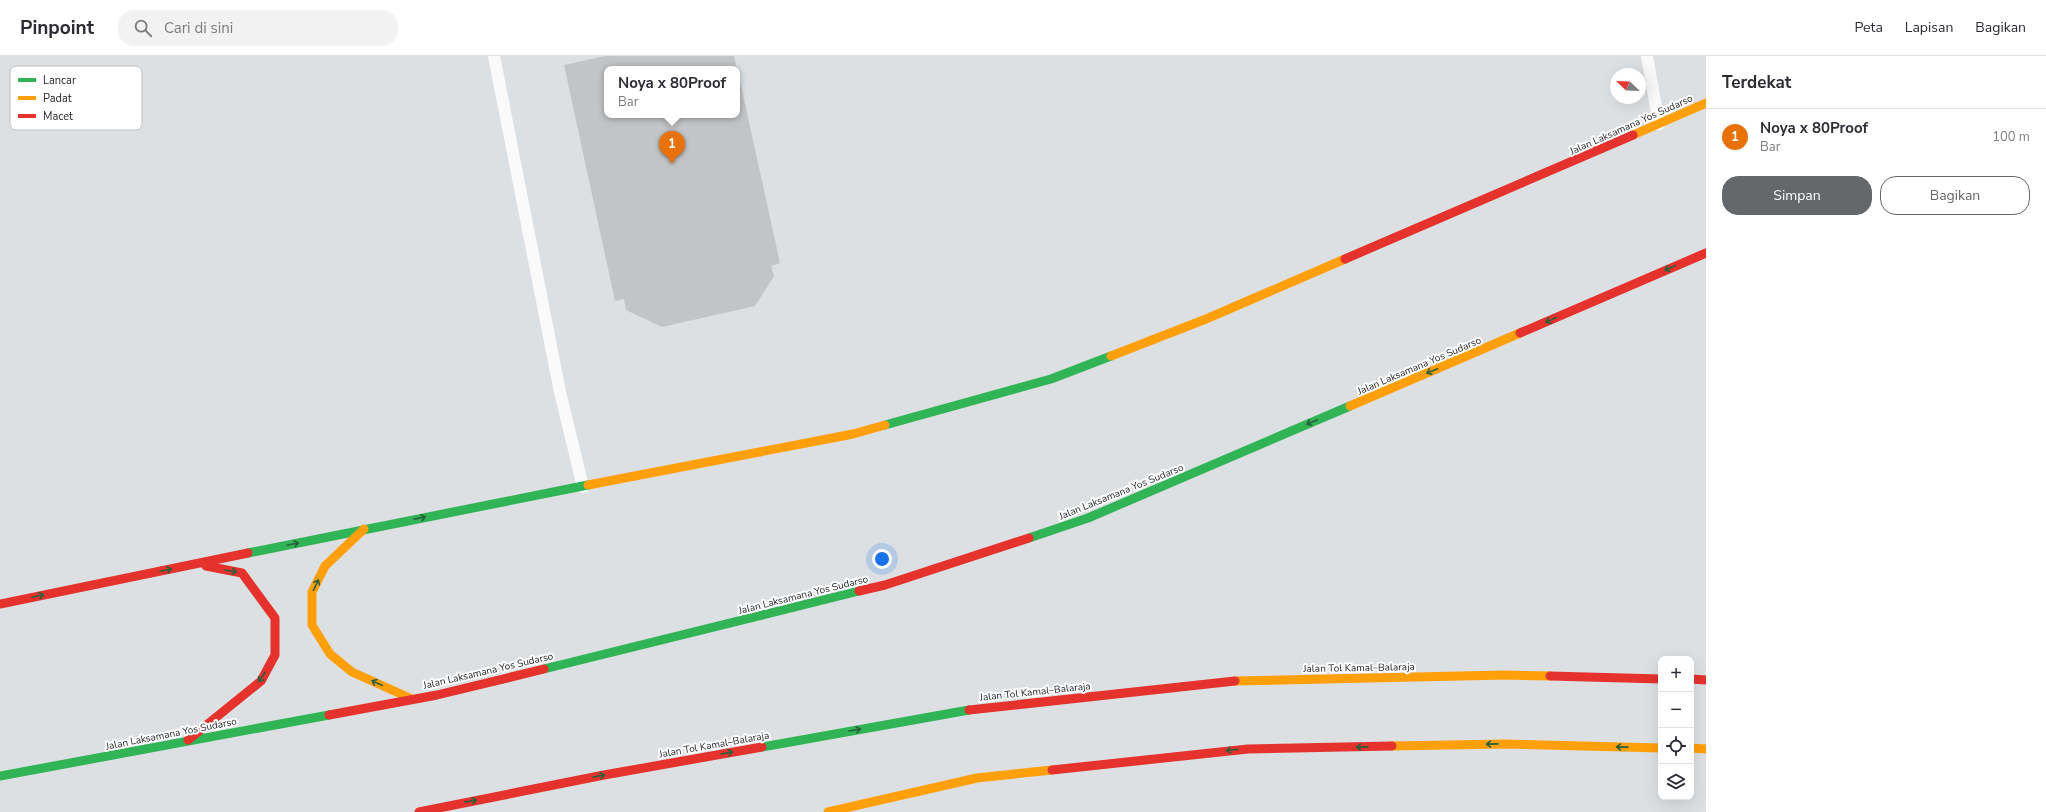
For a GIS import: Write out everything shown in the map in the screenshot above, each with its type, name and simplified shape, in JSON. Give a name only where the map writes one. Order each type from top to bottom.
[{"type":"main road","name":"Jalan Laksamana Yos Sudarso","points":[[0,604],[364,529],[853,434],[1051,379],[1206,319],[1706,103]]},
{"type":"main road","name":"Jalan Laksamana Yos Sudarso","points":[[0,776],[437,695],[885,585],[1088,518],[1706,253]]},
{"type":"main road","points":[[364,529],[325,566],[312,592],[312,625],[330,654],[352,672],[412,699]]},
{"type":"main road","points":[[186,741],[261,682],[275,655],[275,618],[242,572],[193,564]]},
{"type":"main road","name":"Jalan Tol Kamal–Balaraja","points":[[420,812],[604,775],[968,710],[1244,680],[1505,675],[1658,679]]},
{"type":"main road","points":[[1694,679],[1706,680]]},
{"type":"main road","points":[[828,812],[977,778],[1248,748],[1504,744],[1658,748]]},
{"type":"main road","points":[[1694,748],[1706,749]]},
{"type":"lane","points":[[494,56],[560,392],[582,487]]},
{"type":"lane","points":[[1647,56],[1659,124]]},
{"type":"building","points":[[605,56],[734,56],[736,66],[604,66],[604,118],[740,118],[740,81],[780,263],[771,266],[774,276],[755,306],[662,327],[626,310],[624,299],[615,301],[564,65]]},
{"type":"traffic: fast","points":[[885,425],[1051,379],[1111,356]]},
{"type":"traffic: fast","points":[[1029,538],[1088,518],[1350,406]]},
{"type":"traffic: fast","points":[[248,553],[588,485]]},
{"type":"traffic: fast","points":[[544,669],[859,591]]},
{"type":"traffic: fast","points":[[762,747],[969,710]]},
{"type":"traffic: fast","points":[[0,776],[329,715]]},
{"type":"traffic: slow","points":[[1633,135],[1706,103]]},
{"type":"traffic: slow","points":[[1111,356],[1206,319],[1345,259]]},
{"type":"traffic: slow","points":[[1350,406],[1520,333]]},
{"type":"traffic: slow","points":[[588,485],[853,434],[885,425]]},
{"type":"traffic: slow","points":[[364,529],[325,566],[312,592],[312,625],[330,654],[352,672],[412,699]]},
{"type":"traffic: slow","points":[[1235,681],[1505,675],[1550,676]]},
{"type":"traffic: slow","points":[[1392,746],[1504,744],[1658,748]]},
{"type":"traffic: slow","points":[[1694,748],[1706,749]]},
{"type":"traffic: slow","points":[[828,812],[977,778],[1052,770]]},
{"type":"traffic: jam","points":[[1345,259],[1633,135]]},
{"type":"traffic: jam","points":[[1520,333],[1706,253]]},
{"type":"traffic: jam","points":[[859,591],[885,585],[1029,538]]},
{"type":"traffic: jam","points":[[0,604],[248,553]]},
{"type":"traffic: jam","points":[[188,740],[261,681],[275,655],[275,618],[242,573],[206,566]]},
{"type":"traffic: jam","points":[[329,715],[437,695],[544,669]]},
{"type":"traffic: jam","points":[[1550,676],[1658,679]]},
{"type":"traffic: jam","points":[[1694,679],[1706,680]]},
{"type":"traffic: jam","points":[[969,710],[1235,681]]},
{"type":"traffic: jam","points":[[1052,770],[1248,749],[1392,746]]},
{"type":"traffic: jam","points":[[419,812],[604,775],[762,747]]},
{"type":"place","name":"Noya x 80Proof","points":[[672,164]]}]
